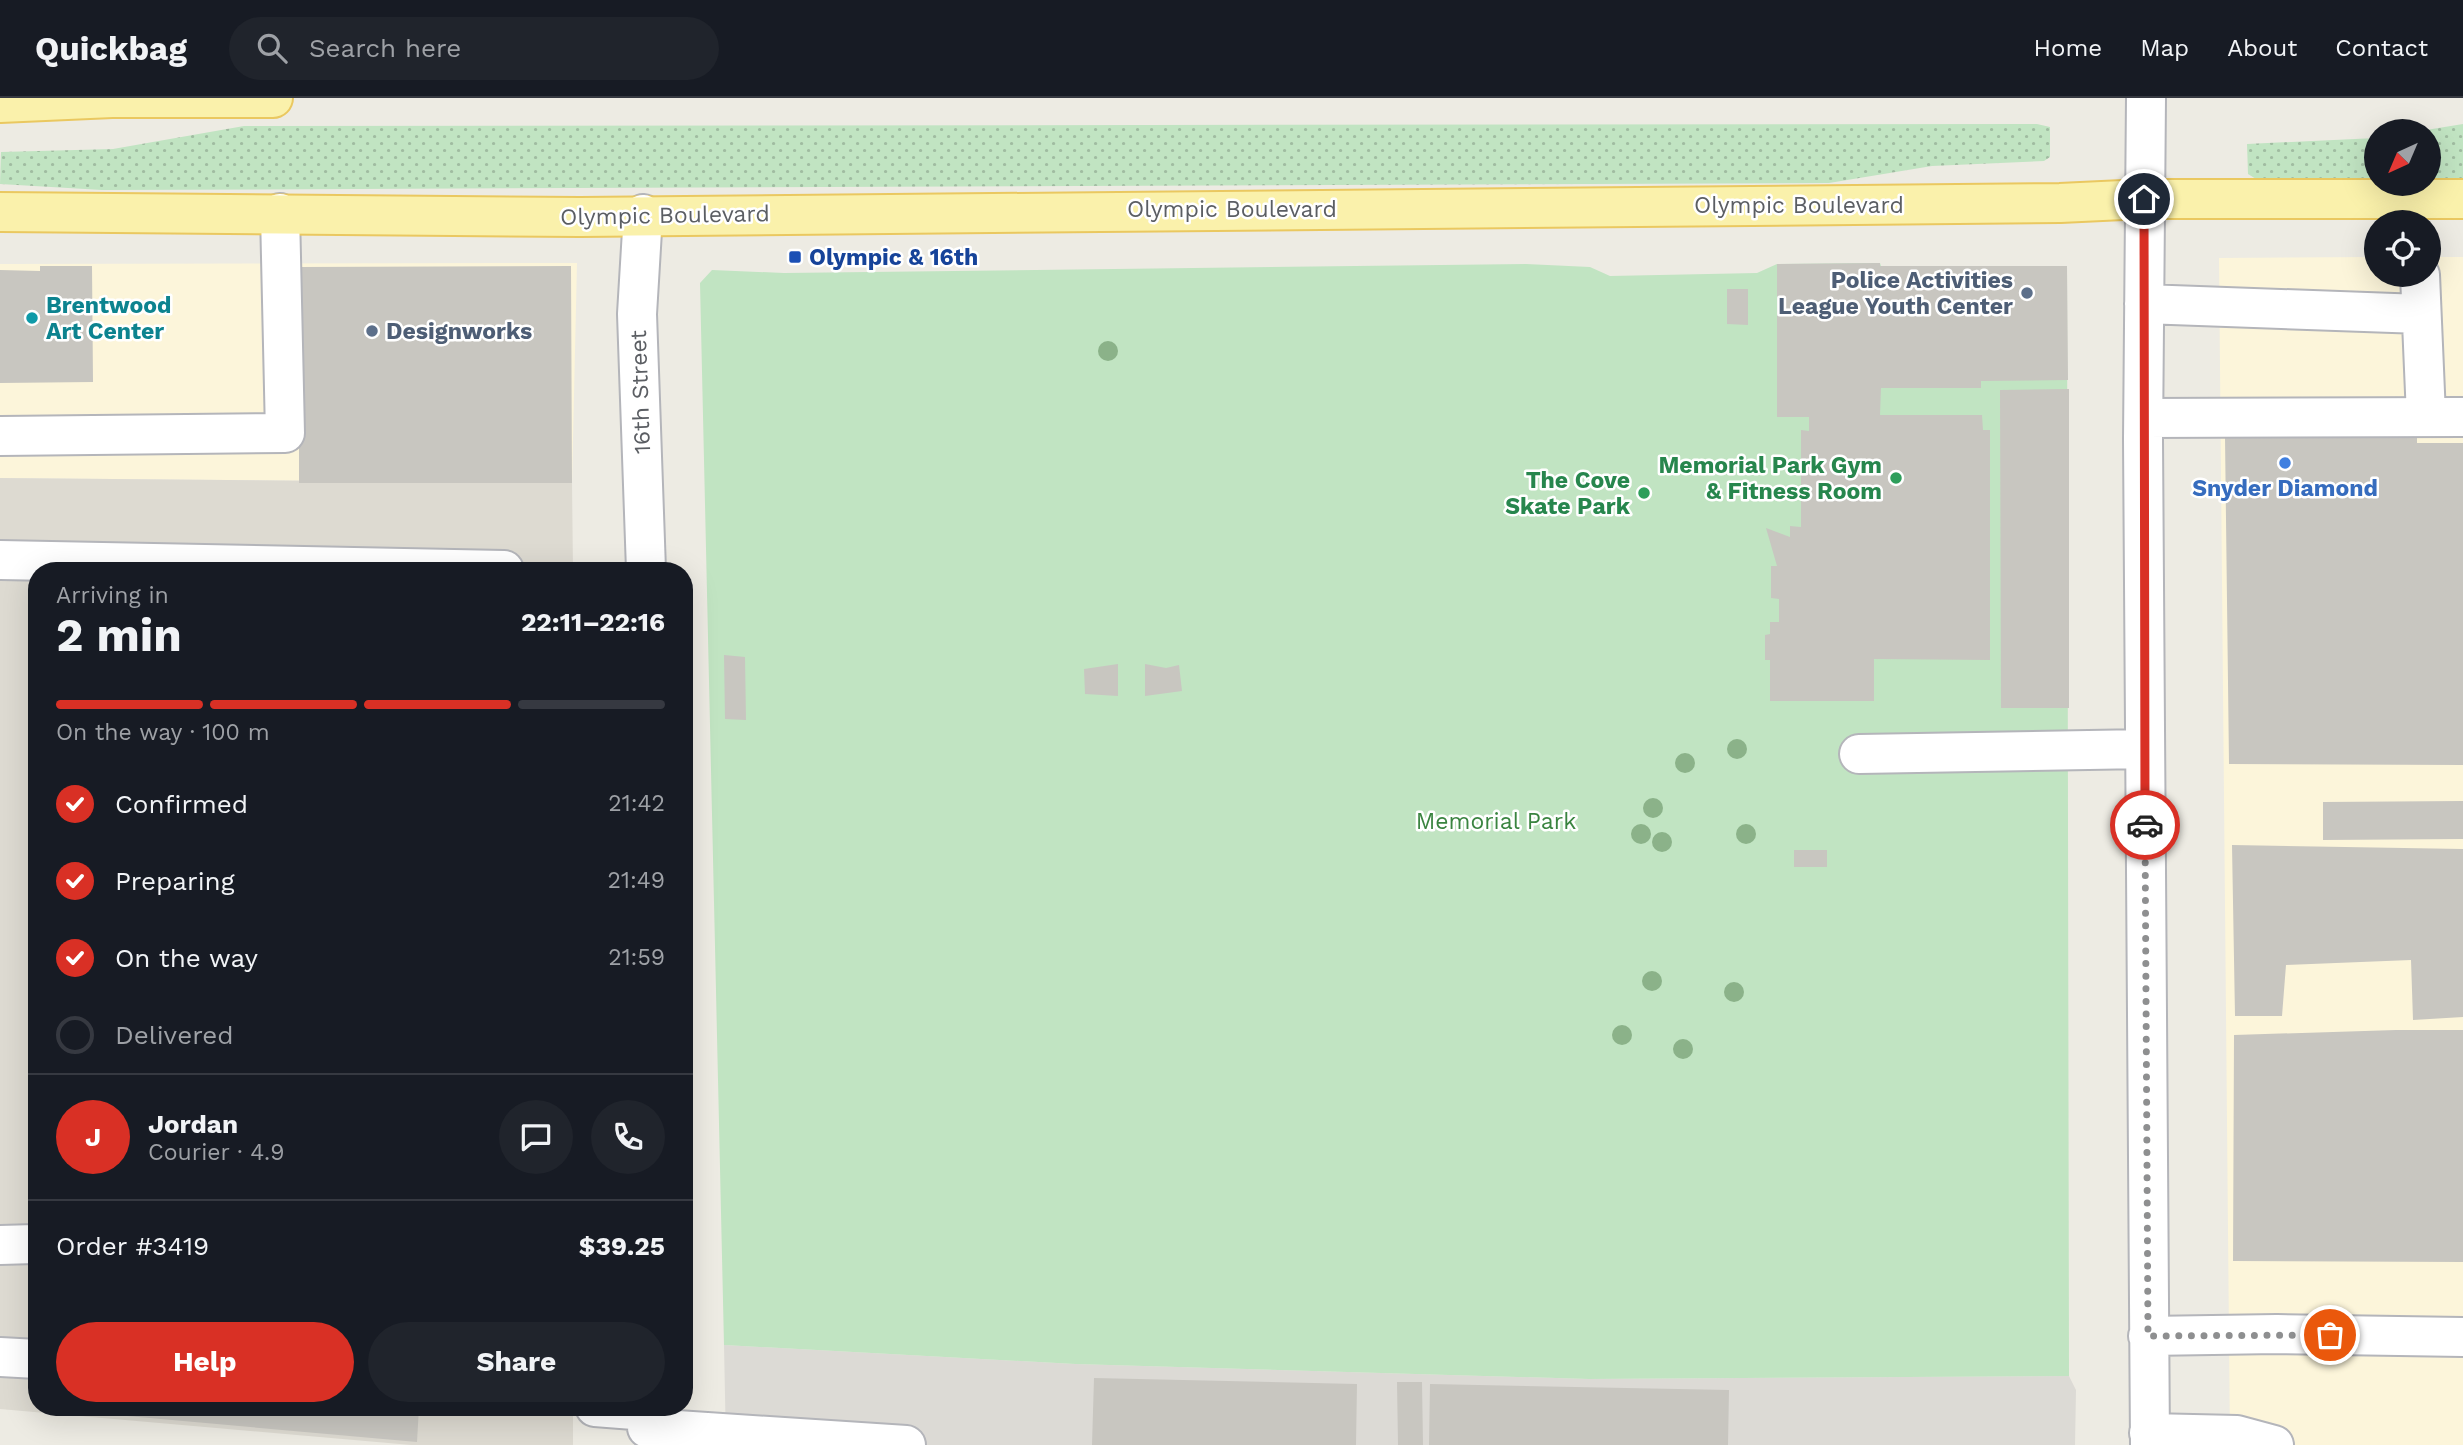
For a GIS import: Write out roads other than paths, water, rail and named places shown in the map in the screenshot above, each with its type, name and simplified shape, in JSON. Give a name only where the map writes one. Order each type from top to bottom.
[{"type":"main road","points":[[0,103],[112,98],[273,98]]},
{"type":"main road","name":"Olympic Boulevard","points":[[0,212],[580,217],[643,214],[2069,203],[2144,199],[2394,210]]},
{"type":"main road","name":"Olympic Boulevard","points":[[2421,210],[2463,199]]},
{"type":"street","points":[[2146,98],[2144,418],[2149,1439],[2237,1435],[2274,1445]]},
{"type":"street","points":[[0,436],[285,433],[280,213]]},
{"type":"street","name":"16th Street","points":[[643,214],[637,314],[646,562]]},
{"type":"street","points":[[2144,418],[2445,417],[2421,314],[2420,287]]},
{"type":"street","points":[[2144,304],[2421,314]]},
{"type":"street","points":[[0,560],[28,563]]},
{"type":"street","points":[[1859,754],[2145,749]]},
{"type":"street","points":[[0,1245],[28,1244]]},
{"type":"street","points":[[2148,1336],[2463,1336]]},
{"type":"street","points":[[0,1357],[28,1359]]},
{"type":"street","points":[[624,1416],[647,1423],[906,1445]]},
{"type":"place","name":"Olympic & 16th","points":[[795,257]]},
{"type":"place","name":"Police Activities League Youth Center","points":[[2027,293]]},
{"type":"place","name":"Brentwood Art Center","points":[[32,318]]},
{"type":"place","name":"Designworks","points":[[372,331]]},
{"type":"place","name":"Snyder Diamond","points":[[2285,463]]},
{"type":"place","name":"Memorial Park Gym & Fitness Room","points":[[1896,478]]},
{"type":"place","name":"The Cove Skate Park","points":[[1644,493]]},
{"type":"park label","name":"Memorial Park","points":[[1496,821]]}]
